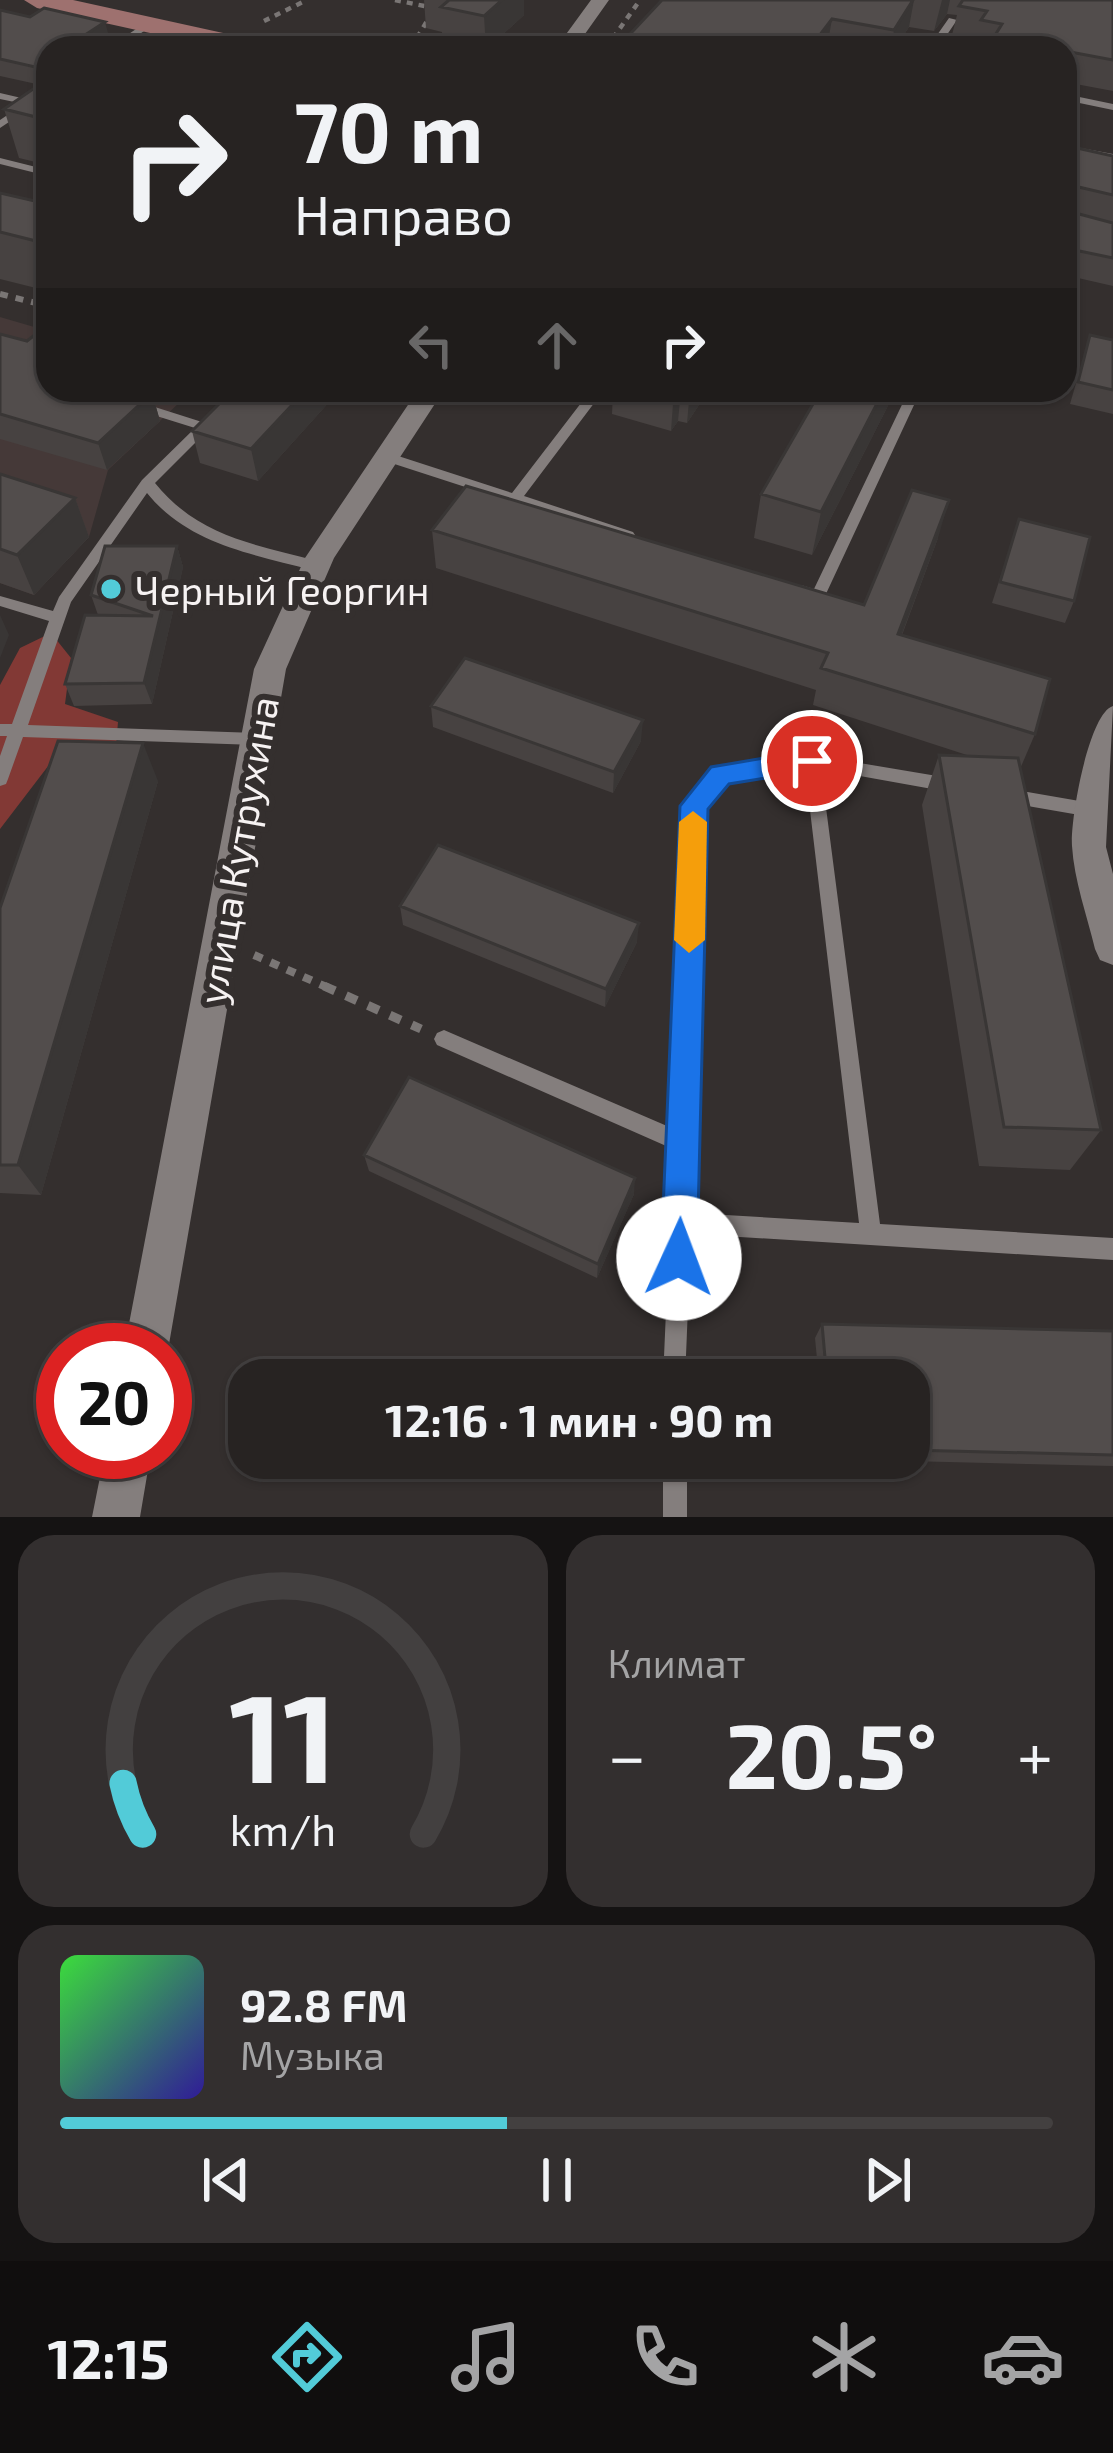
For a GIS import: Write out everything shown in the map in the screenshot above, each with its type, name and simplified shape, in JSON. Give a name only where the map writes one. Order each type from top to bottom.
[{"type":"street","points":[[37,0],[148,25],[260,34]]},
{"type":"street","points":[[574,36],[599,0]]},
{"type":"street","name":"улица Кутрухина","points":[[151,1323],[270,669],[288,614],[312,565],[422,402]]},
{"type":"street","points":[[1113,718],[1091,810],[1089,847],[1113,949]]},
{"type":"street","points":[[116,1517],[123,1479]]},
{"type":"lane","points":[[941,36],[952,20]]},
{"type":"lane","points":[[131,36],[148,25]]},
{"type":"lane","points":[[0,96],[32,104]]},
{"type":"lane","points":[[1077,99],[1113,106]]},
{"type":"lane","points":[[0,125],[36,101]]},
{"type":"lane","points":[[1077,150],[1113,157]]},
{"type":"lane","points":[[0,161],[36,169]]},
{"type":"lane","points":[[128,402],[204,427]]},
{"type":"lane","points":[[515,499],[589,402]]},
{"type":"lane","points":[[775,582],[818,596],[909,402]]},
{"type":"lane","points":[[0,779],[9,730],[64,601],[147,483],[217,415]]},
{"type":"lane","points":[[383,456],[645,540]]},
{"type":"lane","points":[[147,483],[185,526],[312,565]]},
{"type":"lane","points":[[0,602],[58,618]]},
{"type":"lane","points":[[9,730],[257,739]]},
{"type":"lane","points":[[812,761],[871,1234]]},
{"type":"lane","points":[[675,1359],[694,806],[721,774],[812,761],[1091,810]]},
{"type":"lane","points":[[444,1040],[683,1143]]},
{"type":"lane","points":[[681,1222],[1113,1249]]},
{"type":"lane","points":[[675,1479],[675,1517]]},
{"type":"path","points":[[260,34],[307,0]]},
{"type":"path","points":[[395,0],[434,8],[418,36]]},
{"type":"path","points":[[614,36],[640,0]]},
{"type":"path","points":[[0,294],[36,303]]},
{"type":"path","points":[[220,940],[444,1040]]},
{"type":"shaded area","points":[[0,317],[36,328],[36,402],[180,402],[108,470],[89,537],[34,595],[0,583]]},
{"type":"shaded area","points":[[51,633],[71,658],[65,704],[118,722],[116,746],[52,761],[0,829],[0,685],[20,648]]},
{"type":"building","points":[[449,0],[502,0],[484,16],[441,7]]},
{"type":"building","points":[[662,0],[913,0],[894,30],[832,19],[819,36],[628,36]]},
{"type":"building","points":[[963,0],[1113,0],[1113,60],[1077,53],[1077,36],[995,36],[1002,24],[981,20],[987,11],[959,6]]},
{"type":"building","points":[[44,8],[105,22],[83,36],[36,36],[35,67],[0,59],[0,10],[30,17]]},
{"type":"building","points":[[36,87],[36,117],[4,109]]},
{"type":"building","points":[[1077,148],[1113,156],[1113,195],[1077,187]]},
{"type":"building","points":[[0,193],[36,201],[36,241],[0,232]]},
{"type":"building","points":[[1077,213],[1113,223],[1113,258],[1077,250]]},
{"type":"building","points":[[0,334],[27,341],[36,334],[36,402],[142,402],[98,443],[0,414]]},
{"type":"building","points":[[1090,335],[1113,340],[1113,390],[1078,382]]},
{"type":"building","points":[[221,402],[295,402],[251,449],[192,431]]},
{"type":"building","points":[[814,402],[878,402],[821,512],[761,494]]},
{"type":"building","points":[[0,474],[75,498],[17,555],[0,549]]},
{"type":"building","points":[[466,486],[864,605],[912,490],[949,500],[898,634],[1050,679],[1035,734],[821,668],[828,653],[432,530]]},
{"type":"building","points":[[1019,519],[1090,537],[1074,601],[1000,582]]},
{"type":"building","points":[[105,546],[177,546],[144,683],[65,684],[85,615],[153,616],[91,595]]},
{"type":"building","points":[[465,658],[643,720],[614,772],[431,706]]},
{"type":"building","points":[[58,741],[143,743],[18,1165],[0,1165],[0,908]]},
{"type":"building","points":[[939,755],[1018,758],[1101,1130],[1004,1127]]},
{"type":"building","points":[[438,845],[639,923],[606,989],[400,906]]},
{"type":"building","points":[[409,1077],[635,1178],[598,1264],[364,1155]]},
{"type":"building","points":[[822,1324],[1113,1331],[1113,1455],[930,1451],[930,1359],[825,1359]]},
{"type":"slow traffic","points":[[689,940],[693,822]]},
{"type":"place","name":"Черный Георгин","points":[[111,589]]},
{"type":"route","points":[[679,1258],[694,806],[721,774],[812,761]]}]
